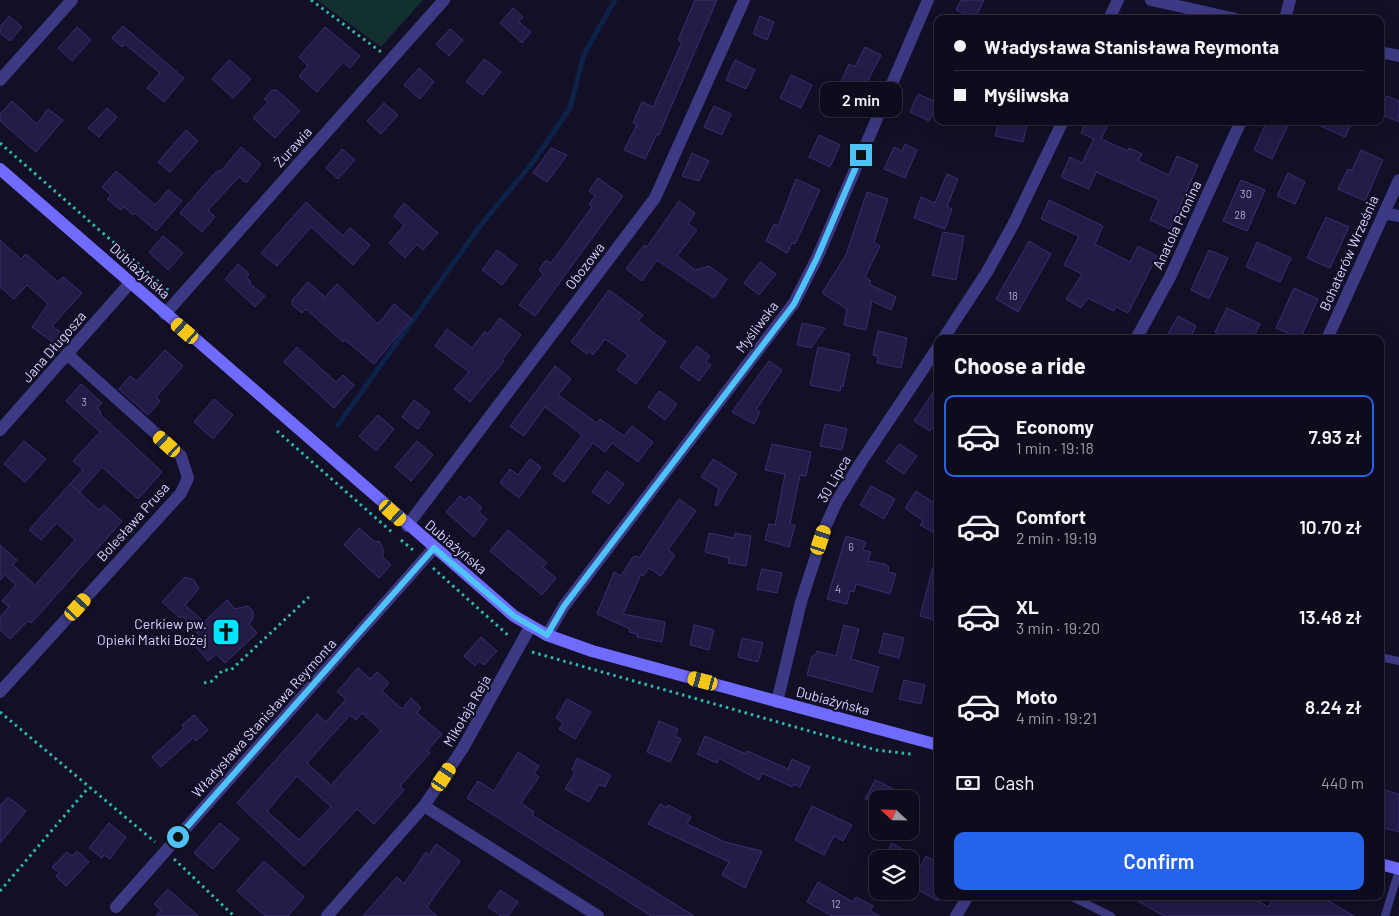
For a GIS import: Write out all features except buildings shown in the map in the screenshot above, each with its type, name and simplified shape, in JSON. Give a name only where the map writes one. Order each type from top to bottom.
[{"type":"street","points":[[0,80],[72,0]]},
{"type":"street","name":"Żurawia","points":[[165,314],[444,0]]},
{"type":"street","name":"Obozowa","points":[[408,526],[655,198],[744,0]]},
{"type":"street","name":"Myśliwska","points":[[547,635],[564,606],[794,304],[817,258],[928,0]]},
{"type":"street","points":[[1112,15],[1118,0]]},
{"type":"street","points":[[1151,0],[1218,15]]},
{"type":"street","points":[[1286,15],[1290,0]]},
{"type":"street","points":[[1384,53],[1399,56]]},
{"type":"street","points":[[946,335],[987,272],[1013,225],[1061,125]]},
{"type":"street","name":"Anatola Pronina","points":[[1138,335],[1170,277],[1239,125]]},
{"type":"street","name":"Dubiażyńska","points":[[1,171],[408,526],[530,627],[592,651],[934,743]]},
{"type":"street","name":"Bohaterów Września","points":[[1329,335],[1399,180]]},
{"type":"street","points":[[1384,213],[1399,216]]},
{"type":"street","name":"Jana Długosza","points":[[0,430],[130,283]]},
{"type":"street","name":"30 Lipca","points":[[777,702],[801,602],[826,525],[837,500],[934,353]]},
{"type":"street","name":"Bolesława Prusa","points":[[0,692],[181,493],[188,478],[181,456],[67,354]]},
{"type":"street","name":"Władysława Stanisława Reymonta","points":[[116,907],[434,548]]},
{"type":"street","name":"Mikołaja Reja","points":[[327,916],[424,806],[463,748],[530,627]]},
{"type":"street","points":[[424,806],[598,916]]},
{"type":"street","points":[[1384,865],[1399,869]]},
{"type":"street","points":[[956,916],[966,900]]},
{"type":"lane","points":[[1384,658],[1399,661]]},
{"type":"lane","points":[[1385,916],[1399,869]]},
{"type":"lane","points":[[1078,900],[1111,916]]},
{"type":"path","points":[[311,0],[391,59]]},
{"type":"path","points":[[0,143],[171,292]]},
{"type":"path","points":[[276,430],[419,555]]},
{"type":"path","points":[[428,564],[514,641]]},
{"type":"path","points":[[204,682],[212,681],[223,670],[231,670],[309,597]]},
{"type":"path","points":[[529,651],[876,750],[920,755]]},
{"type":"path","points":[[0,712],[166,851],[234,916]]},
{"type":"path","points":[[0,891],[89,787]]},
{"type":"green space","points":[[317,0],[423,0],[381,47]]},
{"type":"waterway","points":[[338,425],[480,226],[533,162],[570,108],[584,54],[615,0]]},
{"type":"place","name":"Cerkiew pw. Opieki Matki Bożej","points":[[226,632]]},
{"type":"route","points":[[178,837],[434,548],[514,616],[530,627],[547,635],[564,606],[794,304],[817,258],[861,155]]}]
